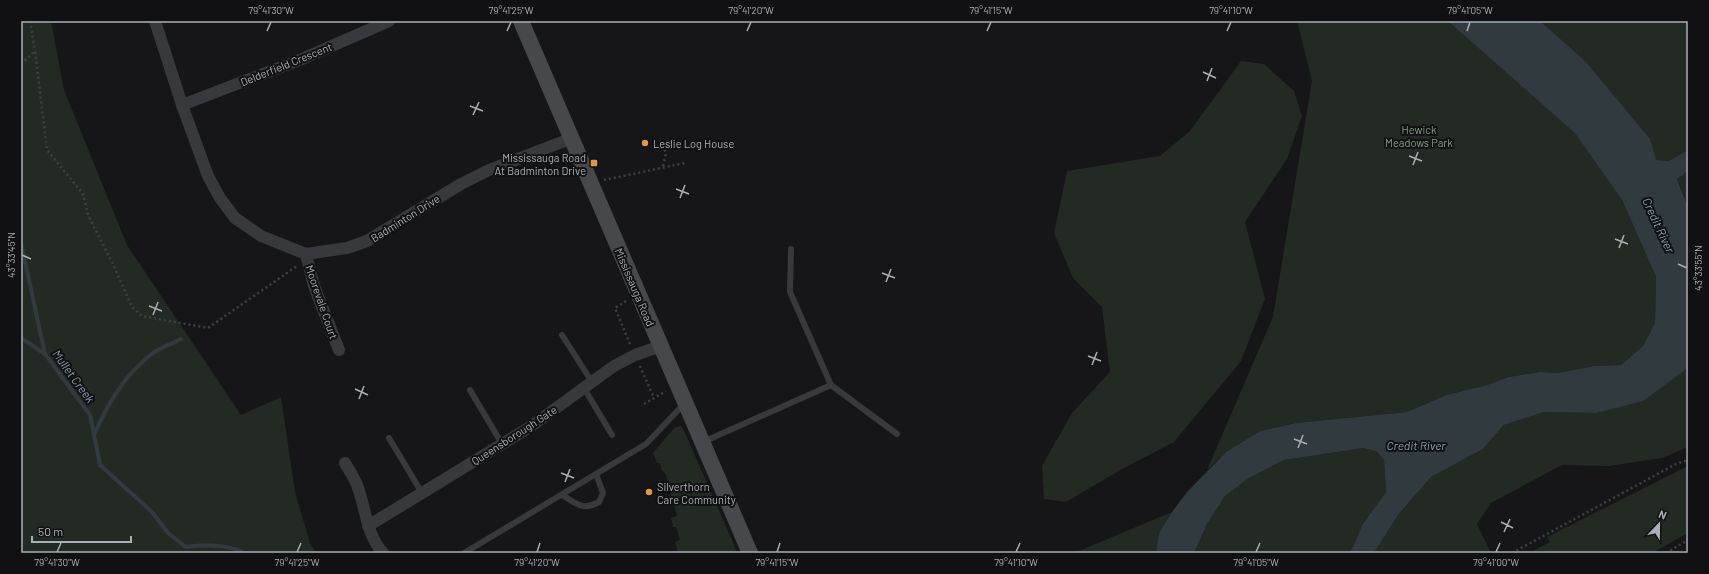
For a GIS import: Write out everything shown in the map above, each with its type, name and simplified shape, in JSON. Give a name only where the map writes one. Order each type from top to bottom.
[{"type":"main road","name":"Mississauga Road","points":[[521,21],[570,139],[750,553]]},
{"type":"street","name":"Badminton Drive","points":[[155,21],[182,105],[208,176],[220,198],[235,218],[261,236],[307,256],[348,248],[368,241],[461,184],[489,170],[570,139]]},
{"type":"street","name":"Delderfield Crescent","points":[[182,105],[302,59],[389,21]]},
{"type":"street","name":"Moorevale Court","points":[[307,256],[314,286],[339,350]]},
{"type":"street","name":"Queensborough Gate","points":[[368,526],[530,427],[624,360],[660,346]]},
{"type":"street","points":[[345,463],[358,486],[368,526],[375,542],[383,553]]},
{"type":"lane","points":[[790,249],[790,292],[831,385],[897,434]]},
{"type":"lane","points":[[562,335],[612,434]]},
{"type":"lane","points":[[702,442],[831,385]]},
{"type":"lane","points":[[470,390],[502,444]]},
{"type":"lane","points":[[464,553],[646,444],[685,403]]},
{"type":"lane","points":[[389,438],[422,493]]},
{"type":"lane","points":[[562,494],[580,506],[590,507],[599,502],[603,493],[596,474]]},
{"type":"path","points":[[30,21],[47,150],[83,194],[88,215],[101,244],[113,264],[132,307],[142,316],[208,328],[307,256]]},
{"type":"path","points":[[21,64],[34,52]]},
{"type":"path","points":[[656,146],[664,148],[666,153],[662,168]]},
{"type":"path","points":[[603,180],[685,163]]},
{"type":"path","points":[[630,300],[615,308],[632,348]]},
{"type":"path","points":[[638,361],[654,398]]},
{"type":"path","points":[[644,404],[669,389]]},
{"type":"path","points":[[1512,553],[1676,464],[1688,460]]},
{"type":"path","points":[[1666,553],[1688,540]]},
{"type":"green space","points":[[21,21],[51,21],[64,90],[127,245],[241,415],[281,397],[295,492],[310,543],[316,553],[21,553]]},
{"type":"green space","name":"Hewick Meadows Park","points":[[1297,21],[1688,21],[1688,150],[1669,161],[1656,160],[1608,180],[1622,200],[1656,277],[1655,323],[1643,346],[1621,365],[1594,366],[1558,373],[1540,372],[1508,377],[1487,385],[1446,395],[1407,412],[1296,423],[1260,431],[1226,452],[1207,470],[1273,317],[1312,81]]},
{"type":"green space","points":[[1241,61],[1264,64],[1294,91],[1302,116],[1287,159],[1245,222],[1265,299],[1241,361],[1174,442],[1124,468],[1066,502],[1044,499],[1042,466],[1072,413],[1110,372],[1102,307],[1073,278],[1054,233],[1067,171],[1160,156],[1190,131]]},
{"type":"green space","points":[[1688,171],[1688,207],[1677,178]]},
{"type":"green space","points":[[1688,363],[1688,447],[1662,458],[1609,466],[1562,465],[1491,503],[1477,524],[1491,553],[1374,553],[1398,515],[1431,477],[1483,449],[1504,425],[1544,412],[1596,413],[1685,370]]},
{"type":"green space","points":[[682,426],[737,553],[678,553],[675,542],[680,540],[676,527],[673,527],[671,518],[677,516],[666,475],[662,471],[660,463],[657,463],[653,453],[675,427]]},
{"type":"green space","points":[[1363,448],[1376,451],[1384,460],[1386,492],[1362,525],[1349,553],[1194,553],[1207,524],[1225,496],[1249,478],[1284,460]]},
{"type":"green space","points":[[1688,466],[1688,533],[1652,553],[1529,553],[1550,542],[1547,537]]},
{"type":"green space","points":[[1172,512],[1159,533],[1156,553],[1074,553]]},
{"type":"water","name":"Credit River","points":[[1448,21],[1540,21],[1586,62],[1650,139],[1656,160],[1669,161],[1688,150],[1688,171],[1677,179],[1688,207],[1688,363],[1685,370],[1643,401],[1596,413],[1544,412],[1504,425],[1483,449],[1431,477],[1398,515],[1374,553],[1349,553],[1362,525],[1386,492],[1384,460],[1376,451],[1363,448],[1284,460],[1249,478],[1225,496],[1207,524],[1194,553],[1156,553],[1159,533],[1187,492],[1226,452],[1260,431],[1296,423],[1407,412],[1446,395],[1487,385],[1508,377],[1540,372],[1558,373],[1594,366],[1621,365],[1643,346],[1655,323],[1656,277],[1622,200],[1575,133]]},
{"type":"waterway","name":"Mullet Creek","points":[[21,243],[45,354],[90,415],[100,465],[152,512],[168,533],[186,547],[201,545],[223,546],[244,553]]},
{"type":"waterway","points":[[21,338],[45,354]]},
{"type":"waterway","points":[[94,435],[111,401],[134,370],[156,351],[181,339]]},
{"type":"place","name":"Leslie Log House","points":[[645,143]]},
{"type":"place","name":"Mississauga Road At Badminton Drive","points":[[594,163]]},
{"type":"place","name":"Silverthorn Care Community","points":[[649,492]]}]
